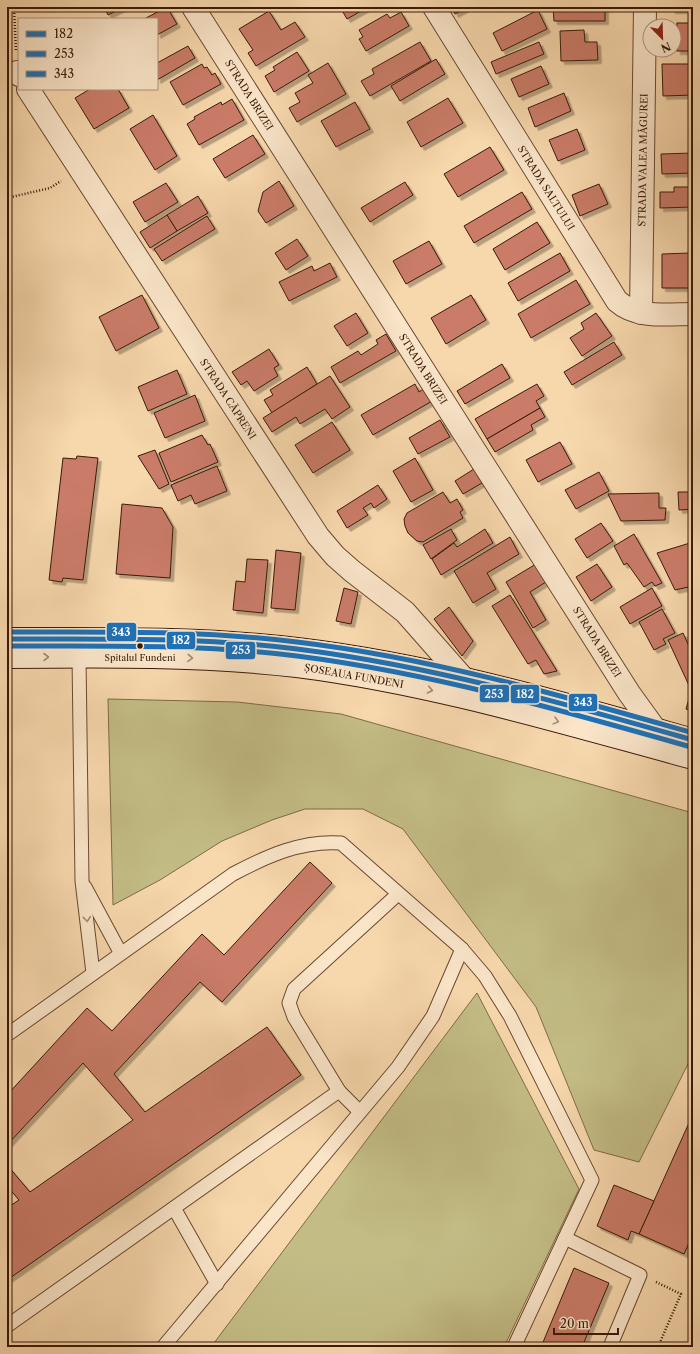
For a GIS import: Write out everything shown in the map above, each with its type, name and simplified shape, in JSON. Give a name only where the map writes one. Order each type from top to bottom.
[{"type":"street","name":"STRADA BRIZEI","points":[[193,7],[629,693],[655,729]]},
{"type":"street","name":"STRADA SALTULUI","points":[[434,7],[609,291],[623,306],[641,313],[693,314]]},
{"type":"street","name":"STRADA VALEA MĂGUREI","points":[[641,313],[645,7]]},
{"type":"street","name":"STRADA CĂPRENI","points":[[29,90],[318,536],[341,561],[409,616],[464,679]]},
{"type":"street","name":"ȘOSEAUA FUNDENI","points":[[8,641],[133,639],[245,644],[346,656],[464,679],[693,740]]},
{"type":"street","name":"ȘOSEAUA FUNDENI","points":[[8,641],[79,657],[181,658],[242,661],[298,666],[350,674],[460,696],[693,758]]},
{"type":"lane","points":[[79,657],[82,880],[93,973]]},
{"type":"lane","points":[[7,1035],[120,952],[233,874],[251,864],[299,845],[324,842],[341,843],[462,949],[485,976],[510,1016],[592,1180],[514,1347]]},
{"type":"lane","points":[[82,880],[120,952]]},
{"type":"lane","points":[[360,1112],[339,1091],[294,1017],[290,1003],[294,990],[398,894]]},
{"type":"lane","points":[[163,1347],[398,1067],[433,1016],[462,949]]},
{"type":"lane","points":[[7,1326],[339,1091]]},
{"type":"lane","points":[[174,1208],[216,1284]]},
{"type":"lane","points":[[565,1238],[640,1275],[610,1347]]},
{"type":"path","points":[[14,7],[18,43]]},
{"type":"path","points":[[7,198],[50,188],[80,170]]},
{"type":"path","points":[[640,1275],[681,1294],[658,1347]]},
{"type":"shaded area","points":[[108,699],[237,702],[341,714],[693,813],[693,1054],[639,1162],[594,1150],[536,1007],[403,829],[363,809],[305,809],[272,820],[222,841],[160,880],[113,905]]},
{"type":"shaded area","points":[[477,993],[579,1189],[504,1347],[211,1347]]},
{"type":"building","points":[[104,7],[124,7],[108,15]]},
{"type":"building","points":[[167,7],[177,24],[158,34],[158,18],[146,18]]},
{"type":"building","points":[[340,7],[368,7],[347,19]]},
{"type":"building","points":[[452,7],[468,7],[455,14]]},
{"type":"building","points":[[553,7],[605,7],[605,21],[554,21]]},
{"type":"building","points":[[672,7],[693,7],[693,10],[672,10]]},
{"type":"building","points":[[538,10],[547,29],[502,51],[493,33]]},
{"type":"building","points":[[269,11],[281,30],[295,22],[305,37],[256,66],[248,53],[253,50],[239,29]]},
{"type":"building","points":[[401,12],[409,26],[366,51],[359,39],[363,37],[359,30],[387,14],[390,18]]},
{"type":"building","points":[[682,23],[693,23],[693,51],[682,51]]},
{"type":"building","points":[[584,30],[585,42],[597,42],[598,60],[561,61],[560,31]]},
{"type":"building","points":[[420,42],[431,61],[370,96],[361,81],[374,74],[372,69]]},
{"type":"building","points":[[539,42],[544,54],[496,74],[491,62]]},
{"type":"building","points":[[188,46],[195,58],[158,79],[158,62]]},
{"type":"building","points":[[297,52],[309,71],[274,92],[265,76],[275,70],[273,67]]},
{"type":"building","points":[[436,59],[445,74],[400,101],[391,86]]},
{"type":"building","points":[[328,63],[346,94],[297,122],[289,108],[300,102],[295,93],[313,83],[308,75]]},
{"type":"building","points":[[202,64],[204,68],[207,67],[212,75],[215,73],[221,84],[183,105],[170,82]]},
{"type":"building","points":[[662,64],[693,64],[693,95],[663,96]]},
{"type":"building","points":[[541,66],[549,84],[519,97],[511,79]]},
{"type":"building","points":[[88,90],[119,90],[129,108],[94,129],[75,98]]},
{"type":"building","points":[[564,93],[571,111],[535,127],[528,108]]},
{"type":"building","points":[[448,98],[463,123],[421,147],[407,122]]},
{"type":"building","points":[[232,99],[244,120],[199,145],[187,124],[195,119],[194,117],[221,102],[222,105]]},
{"type":"building","points":[[355,102],[370,129],[336,147],[321,121]]},
{"type":"building","points":[[153,115],[177,156],[155,170],[130,129]]},
{"type":"building","points":[[577,129],[585,150],[558,161],[549,140]]},
{"type":"building","points":[[253,135],[265,154],[225,178],[213,159]]},
{"type":"building","points":[[490,147],[504,170],[458,197],[444,174]]},
{"type":"building","points":[[693,153],[693,173],[662,174],[661,154]]},
{"type":"building","points":[[279,181],[294,206],[266,223],[258,211],[263,192]]},
{"type":"building","points":[[690,181],[693,181],[693,207],[660,208],[660,192],[674,192],[674,187],[690,187]]},
{"type":"building","points":[[405,182],[413,195],[370,222],[361,208]]},
{"type":"building","points":[[166,183],[178,202],[145,222],[133,202]]},
{"type":"building","points":[[599,184],[608,204],[580,216],[572,195]]},
{"type":"building","points":[[522,192],[532,209],[474,243],[464,226]]},
{"type":"building","points":[[198,196],[208,213],[177,231],[167,215]]},
{"type":"building","points":[[167,215],[177,231],[150,248],[140,232]]},
{"type":"building","points":[[207,216],[215,229],[162,261],[154,249]]},
{"type":"building","points":[[537,222],[550,243],[505,270],[493,249]]},
{"type":"building","points":[[297,239],[308,256],[286,270],[275,253]]},
{"type":"building","points":[[429,241],[442,264],[406,284],[393,261]]},
{"type":"building","points":[[560,253],[570,271],[518,301],[508,283]]},
{"type":"building","points":[[690,253],[690,288],[662,288],[662,254]]},
{"type":"building","points":[[330,263],[337,277],[289,301],[279,282],[312,266],[314,271]]},
{"type":"building","points":[[576,280],[590,304],[531,338],[518,314]]},
{"type":"building","points":[[142,295],[159,328],[116,351],[99,317]]},
{"type":"building","points":[[471,295],[486,320],[446,344],[431,318]]},
{"type":"building","points":[[356,313],[368,333],[347,346],[334,326]]},
{"type":"building","points":[[596,313],[612,336],[582,356],[570,338],[584,329],[581,323]]},
{"type":"building","points":[[386,334],[396,351],[340,383],[331,367],[358,351],[361,355],[378,344],[376,340]]},
{"type":"building","points":[[614,342],[622,355],[572,385],[564,372]]},
{"type":"building","points":[[269,349],[279,365],[274,368],[278,376],[254,391],[247,381],[241,385],[232,372]]},
{"type":"building","points":[[502,364],[510,378],[465,404],[457,391]]},
{"type":"building","points":[[307,367],[317,384],[272,413],[264,400],[273,395],[270,390]]},
{"type":"building","points":[[177,370],[187,394],[148,411],[138,387]]},
{"type":"building","points":[[330,376],[350,407],[332,419],[325,409],[300,424],[296,417],[272,432],[263,418]]},
{"type":"building","points":[[415,384],[419,392],[426,387],[434,400],[373,435],[361,415]]},
{"type":"building","points":[[537,384],[544,396],[536,401],[540,408],[487,439],[475,419]]},
{"type":"building","points":[[195,395],[205,421],[165,438],[154,413]]},
{"type":"building","points":[[540,408],[545,417],[531,425],[533,430],[495,452],[487,439]]},
{"type":"building","points":[[440,420],[450,437],[418,454],[409,438]]},
{"type":"building","points":[[332,422],[350,450],[313,473],[295,445]]},
{"type":"building","points":[[202,435],[208,445],[210,444],[218,462],[171,482],[159,453]]},
{"type":"building","points":[[560,442],[572,464],[538,482],[526,460]]},
{"type":"building","points":[[155,450],[169,484],[159,489],[138,456]]},
{"type":"building","points":[[77,456],[98,458],[83,580],[63,578],[62,582],[49,580],[63,458],[76,459]]},
{"type":"building","points":[[415,458],[433,490],[411,502],[393,471]]},
{"type":"building","points":[[217,466],[227,491],[195,504],[191,495],[178,501],[171,485]]},
{"type":"building","points":[[474,469],[482,483],[463,494],[455,481]]},
{"type":"building","points":[[599,472],[609,491],[576,509],[565,490]]},
{"type":"building","points":[[378,485],[387,499],[374,508],[371,503],[363,508],[368,515],[347,528],[337,511]]},
{"type":"building","points":[[443,492],[450,503],[457,499],[463,510],[460,512],[463,518],[423,542],[417,541],[408,533],[405,526],[404,519],[407,513]]},
{"type":"building","points":[[678,492],[693,492],[693,509],[679,510]]},
{"type":"building","points":[[659,493],[659,508],[666,508],[665,520],[621,521],[608,494]]},
{"type":"building","points":[[122,504],[162,508],[173,527],[170,578],[116,574]]},
{"type":"building","points":[[601,523],[613,541],[587,558],[575,539]]},
{"type":"building","points":[[451,529],[457,540],[431,559],[423,545]]},
{"type":"building","points":[[485,529],[493,543],[441,575],[432,559],[454,543],[457,547]]},
{"type":"building","points":[[634,534],[662,583],[655,586],[652,582],[644,587],[627,563],[624,565],[614,546]]},
{"type":"building","points":[[510,537],[519,554],[487,573],[496,589],[473,603],[454,571]]},
{"type":"building","points":[[690,543],[693,551],[693,586],[675,590],[657,553]]},
{"type":"building","points":[[276,550],[301,553],[295,610],[271,608]]},
{"type":"building","points":[[247,559],[268,560],[263,613],[233,610],[236,581],[245,582]]},
{"type":"building","points":[[536,564],[546,582],[530,592],[546,620],[533,628],[506,582]]},
{"type":"building","points":[[597,564],[612,587],[591,601],[576,577]]},
{"type":"building","points":[[344,588],[358,592],[351,624],[336,621]]},
{"type":"building","points":[[652,588],[662,606],[630,624],[620,607]]},
{"type":"building","points":[[510,595],[557,671],[544,674],[536,660],[528,664],[492,606]]},
{"type":"building","points":[[449,607],[473,641],[462,656],[434,619]]},
{"type":"building","points":[[662,609],[675,633],[663,639],[666,644],[654,650],[639,622]]},
{"type":"building","points":[[683,633],[693,655],[692,692],[668,640]]},
{"type":"building","points":[[690,695],[693,696],[693,711],[686,709]]},
{"type":"building","points":[[310,862],[332,883],[222,1002],[200,982],[114,1074],[145,1112],[267,1027],[301,1075],[7,1280],[7,1208],[19,1200],[7,1186],[7,1165],[30,1192],[133,1120],[83,1063],[7,1145],[7,1095],[87,1008],[112,1031],[202,934],[224,955]]},
{"type":"building","points":[[693,1114],[693,1234],[684,1254],[639,1234]]},
{"type":"building","points":[[614,1185],[654,1201],[639,1234],[631,1231],[628,1240],[597,1226]]},
{"type":"building","points":[[574,1268],[609,1283],[582,1347],[541,1347]]},
{"type":"transit line","name":"343","points":[[7,632],[116,632],[225,635],[297,642],[347,649],[447,668],[497,680],[595,705],[693,733]]},
{"type":"transit line","name":"182","points":[[7,639],[225,642],[297,649],[347,656],[398,665],[497,687],[546,699],[693,740]]},
{"type":"transit line","name":"253","points":[[7,646],[152,646],[225,649],[297,656],[347,663],[397,672],[496,694],[545,706],[691,747]]},
{"type":"place","name":"Spitalul Fundeni","points":[[140,646]]}]
